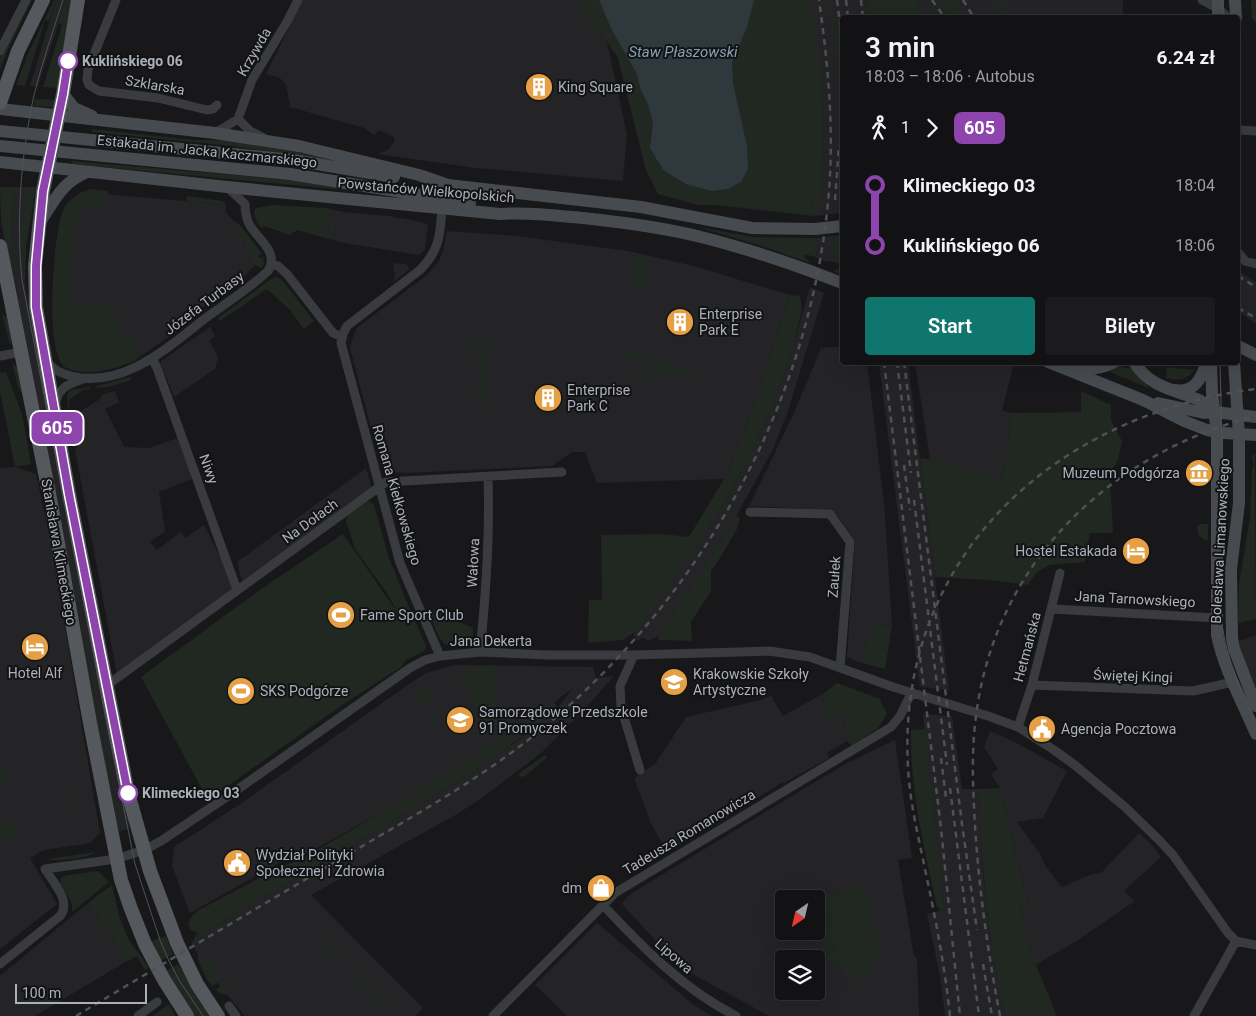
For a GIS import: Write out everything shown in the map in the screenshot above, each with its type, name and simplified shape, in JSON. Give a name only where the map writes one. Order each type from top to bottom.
[{"type":"main road","points":[[0,103],[18,51],[43,0]]},
{"type":"main road","name":"Stanisława Klimeckiego","points":[[78,0],[40,222],[36,266],[36,307],[106,686],[128,792],[150,871],[183,958],[218,1016]]},
{"type":"main road","points":[[1235,0],[1236,15]]},
{"type":"main road","points":[[63,94],[74,108],[98,120]]},
{"type":"main road","name":"Powstańców Wielkopolskich","points":[[0,109],[215,133],[274,142],[322,150],[419,174],[448,184],[641,207],[752,228],[815,230],[840,226]]},
{"type":"main road","name":"Estakada im. Jacka Kaczmarskiego","points":[[0,131],[293,160],[419,182],[448,184]]},
{"type":"main road","name":"Estakada im. Jacka Kaczmarskiego","points":[[0,146],[290,174],[529,212]]},
{"type":"main road","name":"Powstańców Wielkopolskich","points":[[0,162],[500,214],[529,212],[627,223],[701,237],[796,265],[840,282]]},
{"type":"main road","points":[[40,222],[63,187],[74,178],[87,172]]},
{"type":"main road","name":"Stanisława Klimeckiego","points":[[0,246],[49,493],[116,859],[136,924],[153,960],[187,1016]]},
{"type":"main road","points":[[1240,347],[1256,355]]},
{"type":"main road","points":[[1056,365],[1143,400],[1184,421],[1217,433],[1256,435]]},
{"type":"main road","points":[[1063,368],[1094,369],[1108,365]]},
{"type":"main road","points":[[1136,365],[1146,378],[1200,401],[1215,412]]},
{"type":"main road","points":[[1172,390],[1186,390],[1196,386],[1202,377],[1206,365]]},
{"type":"main road","name":"Bolesława Limanowskiego","points":[[1211,365],[1212,393],[1217,433],[1217,635],[1233,682],[1256,734]]},
{"type":"main road","name":"Bolesława Limanowskiego","points":[[1234,365],[1239,434],[1239,503],[1232,569],[1231,632],[1234,649],[1256,706]]},
{"type":"main road","points":[[1143,400],[1204,413],[1215,412],[1256,417]]},
{"type":"street","points":[[0,51],[26,0]]},
{"type":"street","name":"Szklarska","points":[[116,0],[88,69],[87,80],[89,85],[99,91],[145,96],[207,110],[217,105]]},
{"type":"street","name":"Krzywda","points":[[238,119],[252,80],[298,0]]},
{"type":"street","points":[[1202,0],[1221,11]]},
{"type":"street","points":[[215,133],[238,119],[250,131],[274,142]]},
{"type":"street","points":[[1240,130],[1256,131]]},
{"type":"street","points":[[227,187],[245,204],[249,223],[271,255],[272,264],[278,266],[287,274],[333,333],[342,337],[344,330],[350,323],[420,270],[430,259],[436,250],[439,240],[442,208]]},
{"type":"street","points":[[245,204],[259,190]]},
{"type":"street","points":[[1240,255],[1245,261],[1256,264]]},
{"type":"street","name":"Józefa Turbasy","points":[[54,410],[56,400],[63,388],[68,384],[84,379],[103,378],[119,374],[152,358],[256,281],[268,271],[272,264]]},
{"type":"street","name":"Romana Kiełkowskiego","points":[[342,337],[342,348],[400,563],[440,656]]},
{"type":"street","points":[[0,356],[21,352]]},
{"type":"street","name":"Józefa Turbasy","points":[[44,356],[55,371],[84,379]]},
{"type":"street","name":"Niwy","points":[[152,358],[237,590]]},
{"type":"street","name":"Na Dołach","points":[[106,686],[389,481],[562,472]]},
{"type":"street","name":"Wałowa","points":[[480,652],[487,566],[488,476]]},
{"type":"street","name":"Zaułek","points":[[750,512],[830,514],[850,542],[840,668]]},
{"type":"street","name":"Hetmańska","points":[[1018,727],[1032,686],[1060,573]]},
{"type":"street","name":"Jana Tarnowskiego","points":[[1052,608],[1217,618]]},
{"type":"street","name":"Jana Dekerta","points":[[0,964],[64,911],[62,897],[46,869],[116,859],[144,850],[161,841],[234,792],[395,677],[425,660],[440,656],[480,652],[547,655],[768,652],[810,657],[1018,727],[1076,766],[1125,807],[1159,840],[1173,855],[1218,921],[1236,941]]},
{"type":"street","points":[[634,655],[620,686],[621,707],[640,770]]},
{"type":"street","name":"Świętej Kingi","points":[[1032,686],[1193,692],[1233,682]]},
{"type":"street","name":"Tadeusza Romanowicza","points":[[493,1016],[603,905],[624,887],[891,727],[900,716],[912,692]]},
{"type":"street","name":"Lipowa","points":[[603,905],[669,972],[693,990],[736,1016]]},
{"type":"street","points":[[1194,1016],[1236,941],[1256,945]]},
{"type":"street","points":[[138,1016],[157,1002]]},
{"type":"street","points":[[228,1006],[236,1016]]},
{"type":"shaded area","points":[[30,0],[32,0],[0,70],[0,58]]},
{"type":"shaded area","points":[[54,0],[56,0],[49,21],[45,20],[25,86],[16,85],[28,54]]},
{"type":"shaded area","points":[[56,0],[66,0],[38,86],[30,86]]},
{"type":"shaded area","points":[[66,0],[72,0],[57,88],[43,87],[62,25],[58,23]]},
{"type":"shaded area","points":[[303,0],[574,0],[607,42],[627,135],[623,181],[476,168],[377,154],[389,149],[395,140],[394,137],[379,130],[374,135],[364,128],[290,107],[286,85],[280,78],[266,74]]},
{"type":"shaded area","points":[[574,0],[627,0],[645,26],[658,162],[663,170],[716,71],[738,0],[810,0],[817,42],[823,127],[821,200],[811,203],[814,216],[716,205],[698,205],[658,194],[646,170],[618,58]]},
{"type":"shaded area","points":[[810,0],[866,0],[868,15],[840,15],[840,213],[814,216],[811,203],[821,199],[823,127],[821,84]]},
{"type":"shaded area","points":[[829,0],[833,0],[840,57],[840,106]]},
{"type":"shaded area","points":[[866,0],[916,0],[927,15],[868,15]]},
{"type":"shaded area","points":[[916,0],[1123,0],[1123,15],[927,15]]},
{"type":"shaded area","points":[[935,0],[958,0],[967,15],[947,15]]},
{"type":"shaded area","points":[[993,0],[1003,0],[1012,15],[1002,15]]},
{"type":"shaded area","points":[[1251,0],[1256,0],[1256,22],[1252,19]]},
{"type":"shaded area","points":[[35,99],[55,100],[54,107],[34,106]]},
{"type":"shaded area","points":[[92,129],[194,140],[229,140],[350,164],[232,146],[92,132]]},
{"type":"shaded area","points":[[72,161],[289,180],[355,191],[72,164]]},
{"type":"shaded area","points":[[840,186],[840,213],[837,213]]},
{"type":"shaded area","points":[[0,187],[13,187],[12,251],[18,308],[121,831],[119,831],[90,695],[1,221]]},
{"type":"shaded area","points":[[13,187],[24,187],[21,244],[26,294],[130,828],[121,831],[18,308],[12,251]]},
{"type":"shaded area","points":[[24,187],[36,187],[26,247],[25,283],[41,378],[29,312],[22,262],[21,230]]},
{"type":"shaded area","points":[[90,189],[108,191],[106,206],[86,204],[78,211],[70,304],[118,308],[118,310],[113,310],[113,320],[119,321],[121,332],[139,350],[134,361],[101,371],[84,372],[67,368],[60,360],[55,343],[52,297],[53,272],[61,216],[65,207],[72,199]]},
{"type":"shaded area","points":[[82,192],[219,204],[234,222],[254,266],[243,278],[175,327],[177,331],[134,361],[99,371],[66,368],[61,363],[58,352],[73,199]]},
{"type":"shaded area","points":[[187,196],[222,201],[225,203],[226,211],[219,204],[186,201]]},
{"type":"shaded area","points":[[273,205],[326,208],[335,225],[329,225],[328,233],[334,234],[333,240],[297,230],[290,235],[264,226],[261,228],[255,218],[254,211],[256,208]]},
{"type":"shaded area","points":[[326,208],[344,212],[388,216],[428,225],[425,249],[419,255],[333,240],[334,234],[328,233],[329,225],[332,225]]},
{"type":"shaded area","points":[[235,221],[262,253],[258,256],[261,259],[263,256],[264,264],[261,268],[254,266]]},
{"type":"shaded area","points":[[698,227],[754,237],[816,238],[819,242],[816,257],[804,254],[810,263]]},
{"type":"shaded area","points":[[446,231],[517,236],[628,251],[694,266],[790,295],[753,411],[724,479],[597,483],[585,452],[572,452],[552,466],[408,473],[388,472],[382,469],[350,348],[357,328],[427,275],[439,261],[444,248]]},
{"type":"shaded area","points":[[840,235],[840,264],[830,261],[834,236]]},
{"type":"shaded area","points":[[834,236],[830,262],[816,258],[819,242],[816,238]]},
{"type":"shaded area","points":[[633,257],[651,259],[648,290],[630,288]]},
{"type":"shaded area","points":[[394,263],[406,264],[410,269],[393,282],[395,272],[393,271]]},
{"type":"shaded area","points":[[840,267],[840,274],[833,271]]},
{"type":"shaded area","points":[[1240,272],[1256,282],[1256,324],[1240,312]]},
{"type":"shaded area","points":[[276,277],[282,280],[314,321],[304,329],[290,310],[267,289],[220,321],[218,318]]},
{"type":"shaded area","points":[[810,287],[824,293],[788,411],[773,449],[727,533],[658,636],[648,641],[643,637],[638,641],[633,636],[716,517],[750,457],[776,398]]},
{"type":"shaded area","points":[[790,295],[800,296],[802,310],[793,347],[776,398],[750,457],[716,517],[638,630],[623,640],[588,643],[589,600],[602,600],[601,535],[662,534],[689,537],[724,479],[753,411]]},
{"type":"shaded area","points":[[2,314],[7,317],[12,340],[10,345]]},
{"type":"shaded area","points":[[210,327],[215,336],[209,341],[218,357],[215,369],[174,397],[160,362]]},
{"type":"shaded area","points":[[466,334],[468,335],[468,340],[486,342],[487,336],[493,337],[493,344],[487,341],[484,372],[490,377],[489,400],[486,404],[479,400],[475,381],[480,383],[482,380],[475,349],[467,347],[464,337]]},
{"type":"shaded area","points":[[840,346],[840,365],[867,365],[884,503],[892,625],[875,628],[858,662],[847,657],[855,541],[838,516],[830,510],[749,506],[794,413],[821,348]]},
{"type":"shaded area","points":[[630,350],[639,351],[696,377],[693,380],[632,374],[628,372],[628,369],[659,372],[659,363],[627,360],[626,356]]},
{"type":"shaded area","points":[[12,362],[19,370],[23,396],[17,384]]},
{"type":"shaded area","points":[[879,365],[908,365],[949,690],[920,687]]},
{"type":"shaded area","points":[[915,365],[1013,365],[1002,410],[1010,413],[1011,424],[1002,482],[930,459]]},
{"type":"shaded area","points":[[1118,365],[1131,368],[1149,386],[1148,388],[1108,371]]},
{"type":"shaded area","points":[[1167,367],[1195,370],[1185,378],[1175,379],[1166,378]]},
{"type":"shaded area","points":[[6,372],[22,414],[31,464],[15,467],[0,391],[0,373]]},
{"type":"shaded area","points":[[130,377],[131,380],[108,387],[97,388],[97,386]]},
{"type":"shaded area","points":[[90,387],[90,389],[83,390],[69,400],[71,425],[67,398],[68,392]]},
{"type":"shaded area","points":[[115,391],[119,402],[105,409],[124,447],[149,448],[177,438],[194,478],[159,492],[165,531],[150,542],[157,550],[181,532],[185,538],[204,525],[222,560],[232,590],[117,675],[75,449],[78,447],[70,437],[71,417],[102,398],[101,395]]},
{"type":"shaded area","points":[[1081,391],[1111,405],[1111,420],[1122,441],[1118,460],[1110,473],[1113,533],[1090,533],[1085,562],[1050,565],[1037,572],[1028,585],[988,580],[935,577],[920,458],[943,461],[1002,481],[1011,424],[1010,413],[1081,412]]},
{"type":"shaded area","points":[[1255,453],[1256,619],[1238,623],[1239,584],[1250,517],[1252,469],[1254,467],[1252,456]]},
{"type":"shaded area","points":[[15,467],[36,474],[50,539],[100,833],[90,843],[44,850],[30,858],[57,904],[0,949],[0,468]]},
{"type":"shaded area","points":[[366,468],[372,489],[242,581],[237,562]]},
{"type":"shaded area","points":[[369,501],[374,505],[389,558],[426,646],[424,651],[406,660],[401,667],[342,705],[208,800],[141,677],[264,587],[343,534],[399,615],[387,593],[355,549],[346,521],[348,514]]},
{"type":"shaded area","points":[[736,516],[740,518],[737,529],[711,571],[711,591],[691,622],[692,641],[659,640],[658,636],[727,533]]},
{"type":"shaded area","points":[[1200,524],[1208,524],[1208,540],[1201,538],[1199,534],[1197,527]]},
{"type":"shaded area","points":[[430,608],[473,628],[470,642],[460,646],[452,646],[441,640],[428,610]]},
{"type":"shaded area","points":[[892,625],[885,669],[858,662],[875,628]]},
{"type":"shaded area","points":[[1256,635],[1256,690],[1237,642]]},
{"type":"shaded area","points":[[454,665],[593,667],[596,678],[613,677],[585,709],[540,754],[483,797],[459,813],[311,895],[423,1008],[416,1016],[245,1016],[198,960],[198,955],[192,943],[197,933],[206,931],[433,797],[495,757],[556,710],[573,688],[499,745],[444,778],[297,859],[279,863],[190,913],[172,866],[174,847],[246,800],[426,673]]},
{"type":"shaded area","points":[[494,665],[498,726],[486,733],[460,673],[482,666]]},
{"type":"shaded area","points":[[837,683],[880,699],[887,714],[878,728],[851,746],[847,741],[845,717],[836,714],[832,718],[823,707],[824,693]]},
{"type":"shaded area","points":[[420,688],[431,693],[433,697],[420,704],[414,691]]},
{"type":"shaded area","points":[[824,693],[823,707],[832,718],[836,714],[845,717],[847,741],[827,753],[829,758],[783,782],[667,853],[650,821],[634,778],[655,764],[686,717],[771,696],[783,716]]},
{"type":"shaded area","points":[[554,703],[557,706],[556,710],[495,757],[433,797],[206,931],[197,933],[190,929],[188,923],[199,910],[280,867],[300,860],[418,791]]},
{"type":"shaded area","points":[[923,714],[952,716],[962,789],[979,789],[982,865],[990,936],[1005,1016],[945,1016],[940,976],[927,914],[944,910]]},
{"type":"shaded area","points":[[925,729],[944,910],[940,911],[939,907],[937,907],[923,841],[915,797],[911,753],[911,730]]},
{"type":"shaded area","points":[[990,731],[1015,742],[1067,771],[1043,818],[1017,822],[1039,852],[1046,867],[1062,887],[1092,874],[1101,873],[1139,833],[1161,857],[1124,891],[1135,901],[1078,940],[1034,966],[1019,906],[1028,904],[1000,788],[991,774],[998,769],[984,747]]},
{"type":"shaded area","points":[[895,740],[912,858],[898,860],[914,957],[917,957],[919,1016],[769,1016],[677,964],[622,904],[627,897],[645,885],[849,762]]},
{"type":"shaded area","points":[[545,755],[547,758],[525,776],[521,777],[518,774]]},
{"type":"shaded area","points":[[1,772],[7,773],[9,784],[4,787],[0,782]]},
{"type":"shaded area","points":[[1000,788],[1028,904],[1019,906],[1034,965],[1036,965],[1057,1016],[1005,1016],[994,960],[986,903],[979,789]]},
{"type":"shaded area","points":[[75,792],[77,807],[71,809],[69,793]]},
{"type":"shaded area","points":[[9,817],[16,820],[18,832],[13,838],[0,845],[0,824],[8,823]]},
{"type":"shaded area","points":[[95,852],[73,859],[47,859]]},
{"type":"shaded area","points":[[98,871],[109,882],[72,912],[72,904],[61,884],[61,878],[67,875]]},
{"type":"shaded area","points":[[862,881],[882,956],[864,979],[860,980],[826,959],[830,953],[811,942],[812,940],[825,940],[825,900]]},
{"type":"shaded area","points":[[112,885],[120,919],[129,940],[149,968],[145,970],[137,956],[127,961],[88,903]]},
{"type":"shaded area","points":[[88,903],[127,961],[35,1016],[0,1016],[0,976]]},
{"type":"shaded area","points":[[597,923],[694,1005],[712,1016],[567,1016],[535,985]]},
{"type":"shaded area","points":[[166,936],[173,954],[159,962],[149,942]]},
{"type":"shaded area","points":[[321,939],[343,960],[340,963],[319,942]]},
{"type":"shaded area","points":[[204,957],[221,980],[212,986],[207,980],[198,960]]},
{"type":"shaded area","points":[[178,964],[211,1016],[193,1016],[165,972]]},
{"type":"shaded area","points":[[355,971],[390,1006],[387,1009],[352,974]]},
{"type":"shaded area","points":[[223,983],[234,996],[219,993],[216,990]]},
{"type":"shaded area","points":[[169,1004],[175,1016],[153,1016]]},
{"type":"water","name":"Staw Płaszowski","points":[[599,0],[754,0],[747,27],[732,62],[733,83],[747,146],[748,169],[741,182],[728,189],[712,191],[686,184],[663,170],[650,148],[653,122],[648,104],[640,88],[637,74],[612,30]]},
{"type":"tram line","points":[[63,0],[37,83],[26,140],[20,210],[22,280],[135,864],[160,940],[169,961],[203,1016]]},
{"type":"tram line","points":[[1221,0],[1224,15]]},
{"type":"tram line","points":[[1220,365],[1222,627],[1233,670],[1256,725]]},
{"type":"railway","points":[[76,1016],[418,813],[488,769],[532,737],[592,684],[646,626],[694,562],[736,494],[771,423],[799,348],[818,270],[829,191],[831,143],[825,48],[819,0]]},
{"type":"railway","points":[[837,0],[840,24]]},
{"type":"railway","points":[[846,0],[848,15]]},
{"type":"railway","points":[[861,0],[863,15]]},
{"type":"railway","points":[[932,0],[943,15]]},
{"type":"railway","points":[[963,0],[972,15]]},
{"type":"railway","points":[[835,200],[839,145]]},
{"type":"railway","points":[[1240,277],[1256,287]]},
{"type":"railway","points":[[1240,309],[1256,318]]},
{"type":"railway","points":[[884,365],[941,828],[960,1016]]},
{"type":"railway","points":[[897,365],[911,473]]},
{"type":"railway","points":[[904,365],[977,930]]},
{"type":"railway","points":[[950,1016],[946,980],[913,808],[908,768],[911,692],[929,623],[960,562],[1002,508],[1055,464],[1116,429],[1183,404],[1256,389]]},
{"type":"railway","points":[[1000,1016],[979,874],[974,812],[973,757],[976,716],[987,661],[1007,610],[1034,564],[1068,522],[1108,487],[1153,457],[1203,433],[1256,416]]},
{"type":"railway","points":[[904,465],[910,510]]},
{"type":"railway","points":[[914,500],[947,765]]},
{"type":"railway","points":[[941,758],[946,798]]},
{"type":"railway","points":[[950,788],[979,1016]]},
{"type":"railway","points":[[983,964],[992,1016]]},
{"type":"bus line","name":"605","points":[[68,61],[43,191],[36,266],[36,307],[69,494],[128,793]]},
{"type":"place","name":"Kuklińskiego 06","points":[[68,61]]},
{"type":"place","name":"King Square","points":[[539,87]]},
{"type":"place","name":"Enterprise Park E","points":[[680,322]]},
{"type":"place","name":"Enterprise Park C","points":[[548,398]]},
{"type":"place","name":"Muzeum Podgórza","points":[[1199,473]]},
{"type":"place","name":"Hostel Estakada","points":[[1136,551]]},
{"type":"place","name":"Fame Sport Club","points":[[341,615]]},
{"type":"place","name":"Hotel Alf","points":[[35,647]]},
{"type":"place","name":"Krakowskie Szkoły Artystyczne","points":[[674,682]]},
{"type":"place","name":"SKS Podgórze","points":[[241,691]]},
{"type":"place","name":"Samorządowe Przedszkole 91 Promyczek","points":[[460,720]]},
{"type":"place","name":"Agencja Pocztowa","points":[[1042,729]]},
{"type":"place","name":"Klimeckiego 03","points":[[128,793]]},
{"type":"place","name":"Wydział Polityki Społecznej i Zdrowia","points":[[237,863]]},
{"type":"place","name":"dm","points":[[601,888]]}]
